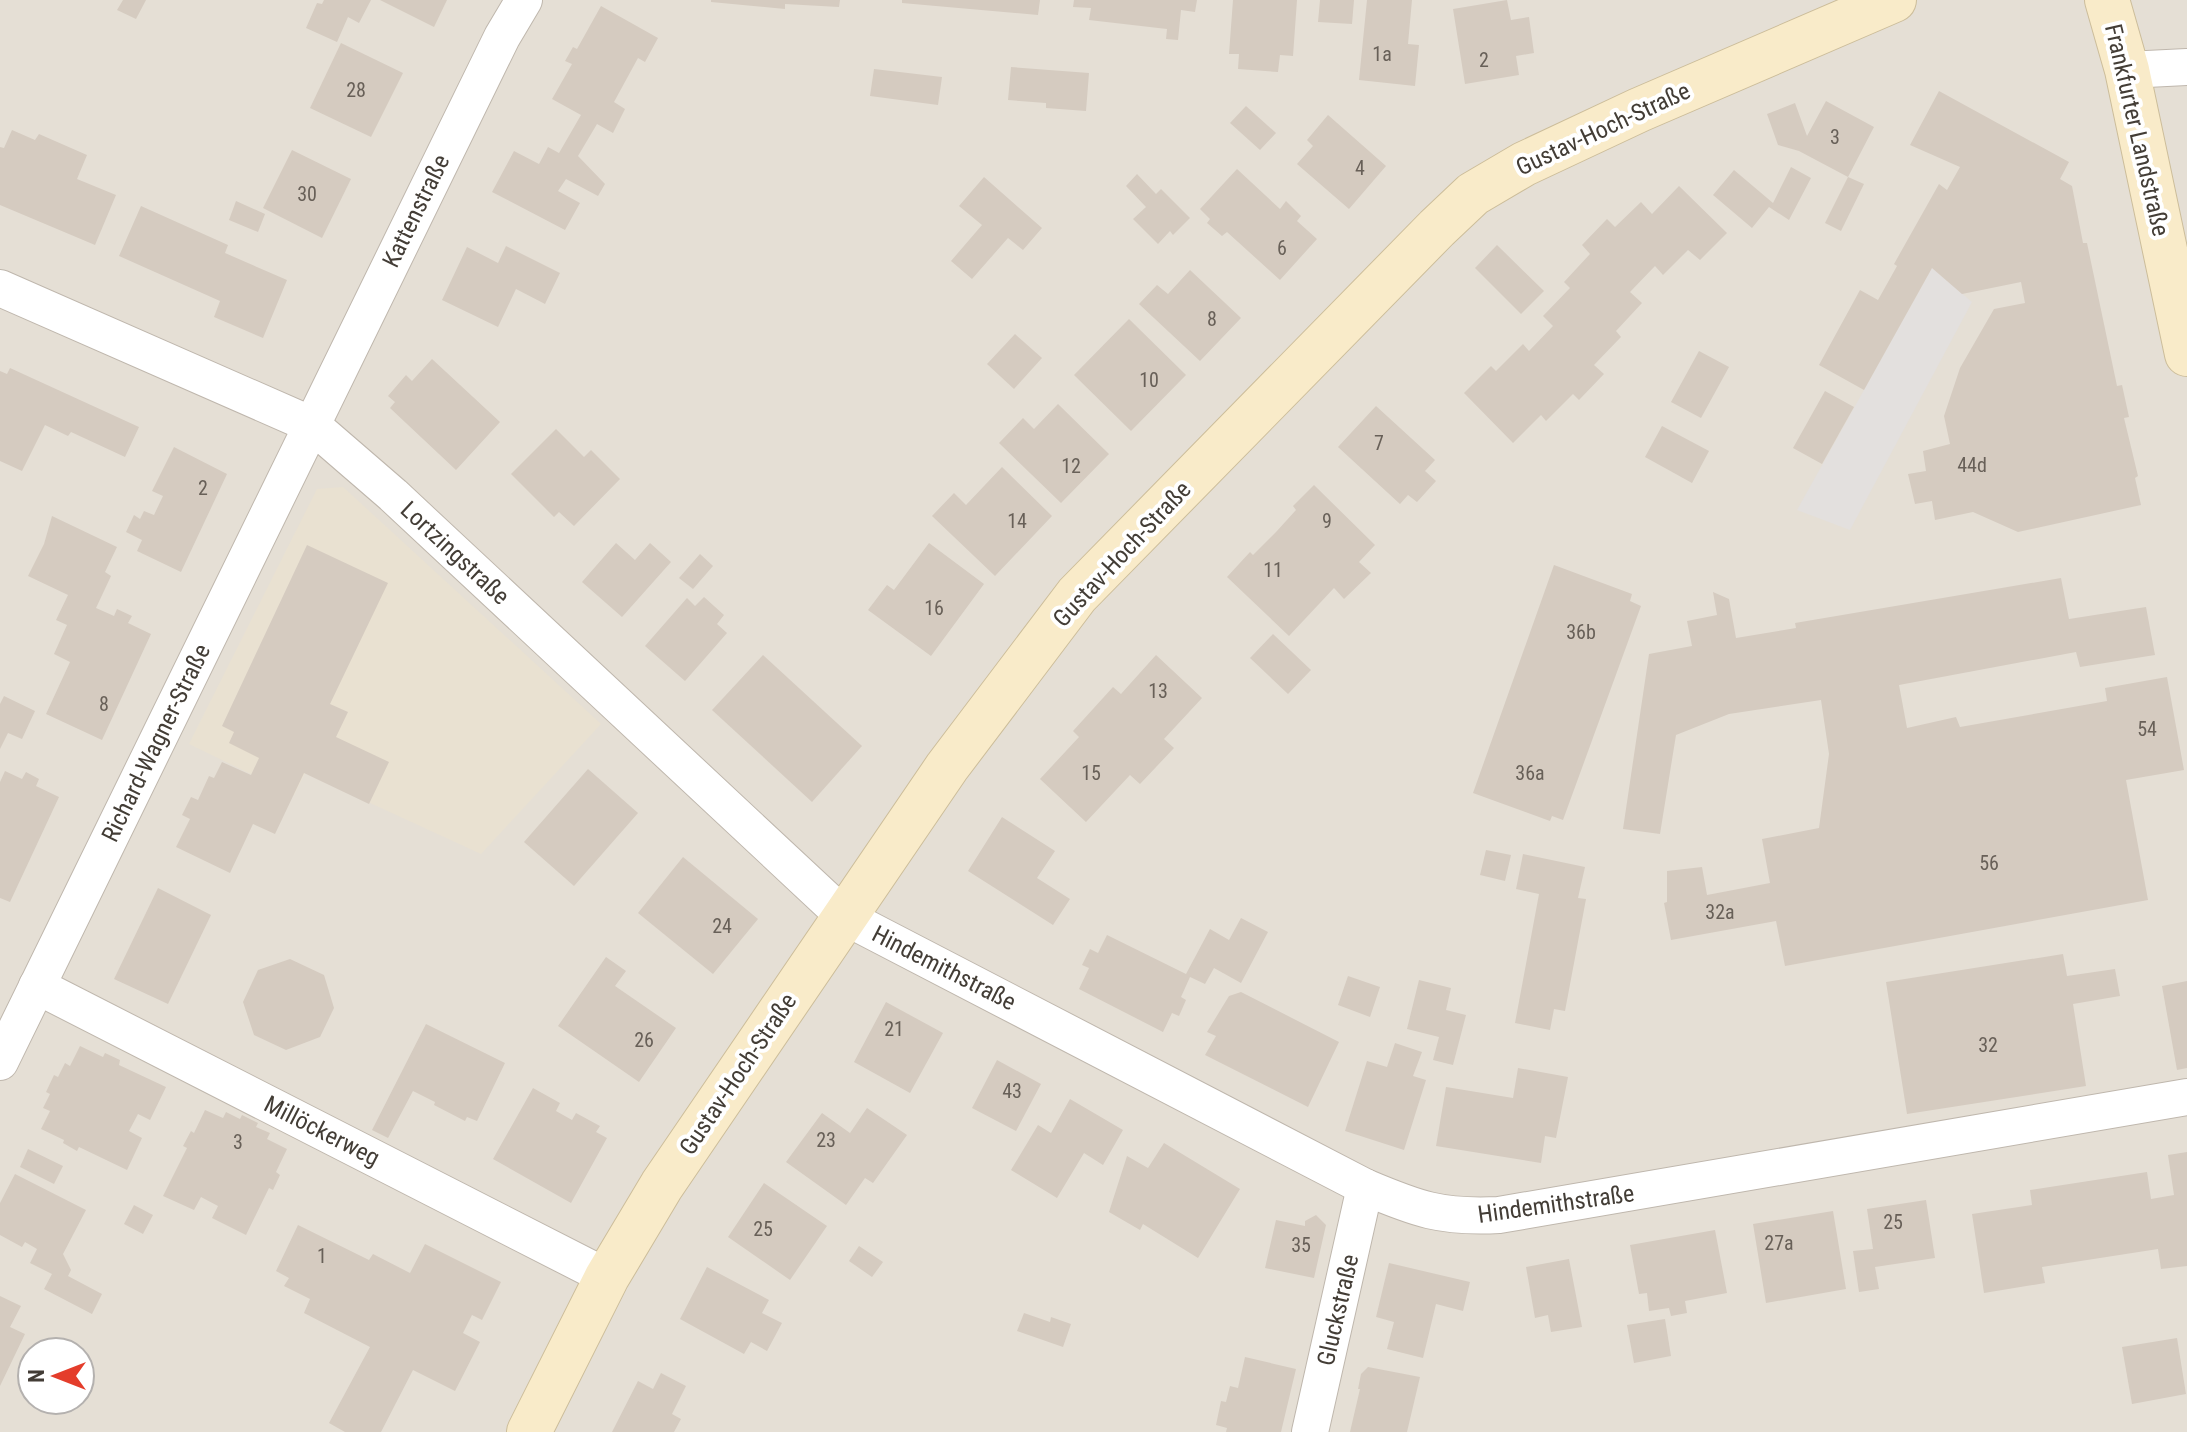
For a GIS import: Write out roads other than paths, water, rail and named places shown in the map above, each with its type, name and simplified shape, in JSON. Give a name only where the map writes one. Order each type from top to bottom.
[{"type":"main road","name":"Gustav-Hoch-Straße","points":[[529,1432],[607,1277],[662,1185],[947,767],[1077,595],[1473,194],[1524,164],[1639,110],[1894,0]]},
{"type":"main road","name":"Frankfurter Landstraße","points":[[2107,0],[2127,70],[2187,354]]},
{"type":"street","name":"Kattenstraße","points":[[312,425],[502,37],[524,0]]},
{"type":"street","points":[[2127,70],[2187,67]]},
{"type":"street","name":"Lortzingstraße","points":[[0,288],[312,425],[393,495],[845,917]]},
{"type":"street","name":"Richard-Wagner-Straße","points":[[0,1062],[312,425]]},
{"type":"street","name":"Hindemithstraße","points":[[845,917],[1365,1187],[1406,1205],[1461,1217],[1499,1215],[2187,1097]]},
{"type":"street","name":"Millöckerweg","points":[[37,986],[607,1277]]},
{"type":"street","name":"Gluckstraße","points":[[1310,1432],[1365,1187]]}]
